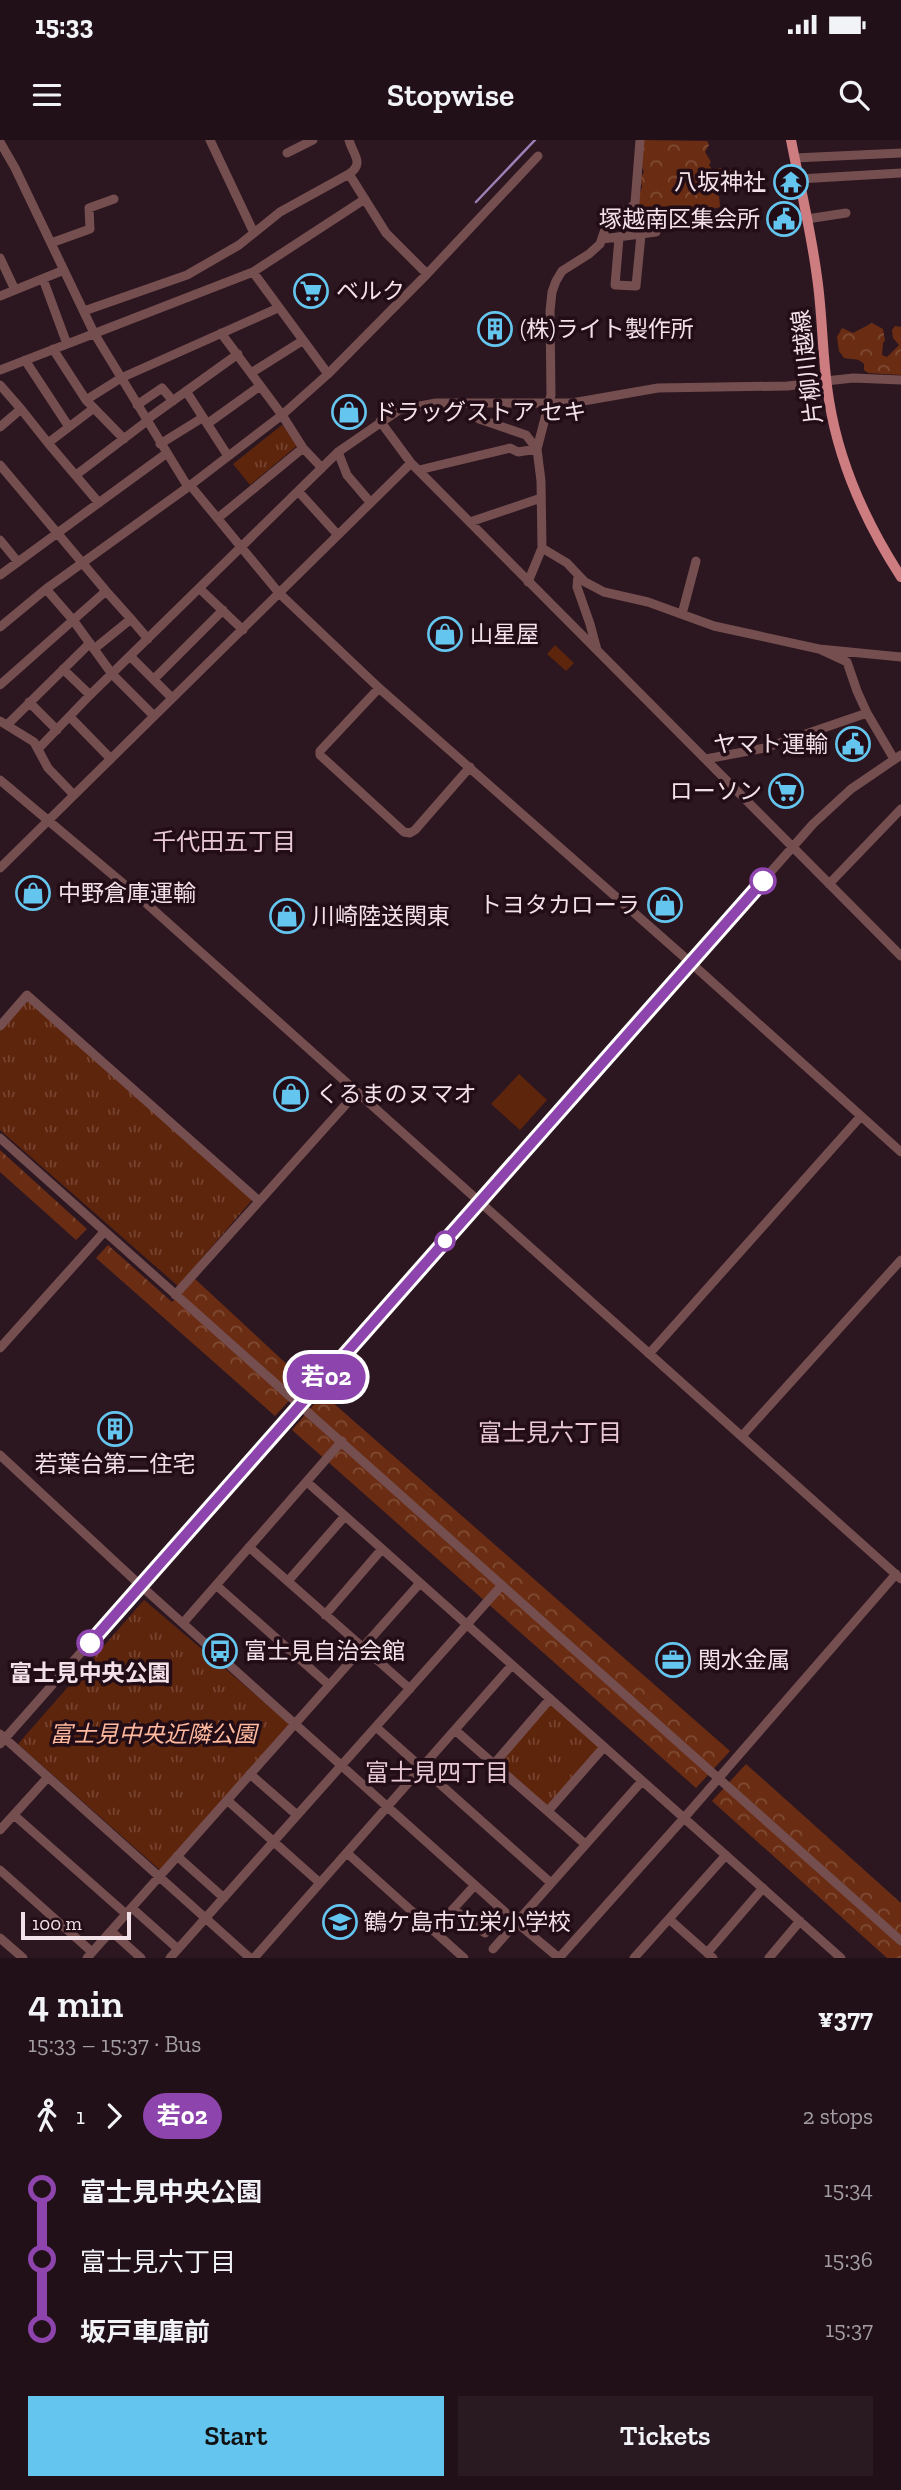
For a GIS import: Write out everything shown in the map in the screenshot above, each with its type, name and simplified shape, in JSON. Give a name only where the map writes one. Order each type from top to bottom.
[{"type":"main road","name":"片柳川越線","points":[[791,140],[820,299],[832,417],[845,467],[865,514],[901,577]]},
{"type":"street","points":[[210,140],[254,233]]},
{"type":"street","points":[[287,153],[313,140]]},
{"type":"street","points":[[84,311],[187,275],[239,245],[280,212],[357,169],[358,164],[349,140]]},
{"type":"street","points":[[528,582],[542,548],[537,449],[551,395],[550,311],[556,281],[562,271],[596,249],[610,215],[630,209],[635,203],[640,140]]},
{"type":"street","points":[[1,147],[15,168],[94,333],[160,444],[189,486],[279,593],[379,688],[691,962],[901,1152]]},
{"type":"street","points":[[795,158],[901,153]]},
{"type":"street","points":[[0,627],[46,589],[282,415],[328,374],[427,274],[538,156]]},
{"type":"street","points":[[799,179],[901,173]]},
{"type":"street","points":[[349,174],[386,233],[427,274]]},
{"type":"street","points":[[51,243],[90,229],[89,208],[114,199]]},
{"type":"street","points":[[0,370],[253,272],[365,199]]},
{"type":"street","points":[[807,219],[846,213]]},
{"type":"street","points":[[602,239],[656,232]]},
{"type":"street","points":[[619,238],[615,285],[636,286],[641,235]]},
{"type":"street","points":[[0,258],[15,290]]},
{"type":"street","points":[[0,296],[64,270]]},
{"type":"street","points":[[253,272],[328,374]]},
{"type":"street","points":[[43,279],[67,344]]},
{"type":"street","points":[[86,400],[121,377],[278,308]]},
{"type":"street","points":[[221,333],[303,448],[322,468]]},
{"type":"street","points":[[251,373],[302,341]]},
{"type":"street","points":[[53,349],[86,400],[124,439]]},
{"type":"street","points":[[76,475],[238,354]]},
{"type":"street","points":[[25,360],[69,427]]},
{"type":"street","points":[[39,748],[338,452],[399,410],[420,405],[572,403],[658,388],[787,386],[853,378],[901,380]]},
{"type":"street","points":[[0,385],[99,503]]},
{"type":"street","points":[[160,444],[205,421],[260,386]]},
{"type":"street","points":[[136,405],[162,388],[173,401]]},
{"type":"street","points":[[186,391],[228,456]]},
{"type":"street","points":[[477,403],[479,419],[526,435],[537,449]]},
{"type":"street","points":[[48,443],[94,408]]},
{"type":"street","points":[[0,427],[21,410]]},
{"type":"street","points":[[380,421],[415,466],[901,956]]},
{"type":"street","points":[[218,518],[303,448]]},
{"type":"street","points":[[0,868],[370,502],[415,466],[510,448],[519,452],[537,449]]},
{"type":"street","points":[[338,452],[347,475],[370,502]]},
{"type":"street","points":[[0,575],[167,453]]},
{"type":"street","points":[[0,465],[148,639]]},
{"type":"street","points":[[298,491],[337,534]]},
{"type":"street","points":[[470,522],[541,499]]},
{"type":"street","points":[[0,540],[18,562]]},
{"type":"street","points":[[542,548],[566,562],[578,575],[604,592],[648,602],[714,626],[819,649],[901,657]]},
{"type":"street","points":[[682,614],[696,561]]},
{"type":"street","points":[[578,575],[577,587],[597,651]]},
{"type":"street","points":[[199,588],[243,630]]},
{"type":"street","points":[[46,589],[73,620],[112,674],[154,716]]},
{"type":"street","points":[[0,685],[106,591]]},
{"type":"street","points":[[154,679],[223,610]]},
{"type":"street","points":[[74,795],[48,768],[34,742],[3,723],[63,669],[131,619]]},
{"type":"street","points":[[512,1665],[252,1958],[2,1739],[301,1405],[792,847],[842,796],[898,757],[867,713],[847,662],[819,649]]},
{"type":"street","points":[[131,657],[172,698]]},
{"type":"street","points":[[63,669],[90,695]]},
{"type":"street","points":[[379,688],[320,751],[320,755],[404,832],[415,830],[470,767]]},
{"type":"street","points":[[29,702],[57,730]]},
{"type":"street","points":[[706,759],[765,748],[867,713]]},
{"type":"street","points":[[70,717],[111,759]]},
{"type":"street","points":[[0,780],[49,820],[357,1092],[898,1576],[559,1958],[140,1585],[0,1455]]},
{"type":"street","points":[[829,884],[901,809]]},
{"type":"street","points":[[891,946],[901,940]]},
{"type":"street","points":[[0,1026],[27,995],[259,1201]]},
{"type":"street","points":[[175,1295],[357,1092]]},
{"type":"street","points":[[649,1354],[861,1116]]},
{"type":"street","points":[[0,1138],[901,1941]]},
{"type":"street","points":[[0,1348],[104,1232]]},
{"type":"street","points":[[742,1436],[901,1260]]},
{"type":"street","points":[[183,1623],[342,1441]]},
{"type":"street","points":[[307,1482],[838,1957]]},
{"type":"street","points":[[288,1581],[345,1516]]},
{"type":"street","points":[[249,1547],[410,1689]]},
{"type":"street","points":[[325,1615],[382,1549]]},
{"type":"street","points":[[0,1870],[89,1955],[420,1583]]},
{"type":"street","points":[[216,1585],[329,1685]]},
{"type":"street","points":[[170,1958],[502,1585]]},
{"type":"street","points":[[494,1764],[550,1699]]},
{"type":"street","points":[[376,1727],[551,1883]]},
{"type":"street","points":[[455,1730],[585,1844]]},
{"type":"street","points":[[548,1811],[604,1747]]},
{"type":"street","points":[[250,1774],[297,1815]]},
{"type":"street","points":[[0,1830],[48,1777]]},
{"type":"street","points":[[493,1949],[642,1781]]},
{"type":"street","points":[[227,1800],[320,1883]]},
{"type":"street","points":[[14,1815],[178,1949]]},
{"type":"street","points":[[346,1853],[464,1958]]},
{"type":"street","points":[[635,1958],[726,1855]]},
{"type":"street","points":[[177,1856],[224,1898]]},
{"type":"street","points":[[433,1931],[475,1885]]},
{"type":"street","points":[[669,1919],[710,1956],[763,1888]]},
{"type":"street","points":[[453,1909],[485,1933]]},
{"type":"street","points":[[769,1958],[800,1921]]},
{"type":"street","points":[[111,1931],[141,1958]]},
{"type":"street","points":[[0,1952],[4,1941],[23,1958]]},
{"type":"green space","points":[[642,140],[707,141],[709,145],[705,152],[712,169],[738,172],[736,178],[730,177],[727,181],[723,179],[718,190],[710,190],[719,196],[720,207],[698,211],[669,207],[656,210],[647,207],[643,211],[635,209],[642,187],[640,178],[644,172],[641,164]]},
{"type":"green space","points":[[872,323],[883,329],[885,340],[882,355],[887,357],[899,345],[893,338],[892,330],[895,326],[901,327],[901,375],[868,373],[862,362],[844,358],[839,351],[837,337],[842,328],[853,333]]},
{"type":"green space","points":[[282,425],[299,444],[250,485],[233,464]]},
{"type":"green space","points":[[555,645],[574,663],[566,671],[547,654]]},
{"type":"green space","points":[[27,999],[252,1200],[178,1286],[0,1130],[0,1030]]},
{"type":"green space","points":[[519,1074],[547,1100],[520,1130],[491,1104]]},
{"type":"green space","points":[[0,1150],[87,1229],[76,1240],[0,1172]]},
{"type":"green space","points":[[108,1245],[172,1302],[194,1278],[306,1382],[275,1416],[96,1258]]},
{"type":"green space","points":[[323,1394],[730,1751],[696,1788],[292,1430]]},
{"type":"green space","name":"富士見中央近隣公園","points":[[144,1600],[290,1724],[160,1870],[18,1744]]},
{"type":"green space","points":[[550,1699],[604,1747],[548,1811],[494,1764]]},
{"type":"green space","points":[[746,1764],[901,1903],[901,1958],[887,1958],[712,1801]]},
{"type":"waterway","points":[[476,202],[535,140]]},
{"type":"bus line","name":"若02","points":[[90,1643],[763,881]]},
{"type":"place","name":"八坂神社","points":[[791,182]]},
{"type":"place","name":"塚越南区集会所","points":[[784,219]]},
{"type":"place","name":"ベルク","points":[[311,291]]},
{"type":"place","name":"(株)ライト製作所","points":[[495,329]]},
{"type":"place","name":"ドラッグストア セキ","points":[[349,412]]},
{"type":"place","name":"山星屋","points":[[445,634]]},
{"type":"place","name":"ヤマト運輸","points":[[853,744]]},
{"type":"place","name":"ローソン","points":[[786,791]]},
{"type":"place","name":"中野倉庫運輸","points":[[33,893]]},
{"type":"place","name":"トヨタカローラ","points":[[665,905]]},
{"type":"place","name":"川崎陸送関東","points":[[287,916]]},
{"type":"place","name":"くるまのヌマオ","points":[[291,1094]]},
{"type":"place","name":"若葉台第二住宅","points":[[115,1429]]},
{"type":"place","name":"富士見中央公園","points":[[90,1643]]},
{"type":"place","name":"富士見自治会館","points":[[220,1651]]},
{"type":"place","name":"関水金属","points":[[673,1660]]},
{"type":"place","name":"鶴ケ島市立栄小学校","points":[[340,1922]]},
{"type":"district","name":"千代田五丁目","points":[[224,841]]},
{"type":"district","name":"富士見六丁目","points":[[550,1432]]},
{"type":"district","name":"富士見四丁目","points":[[437,1772]]}]
